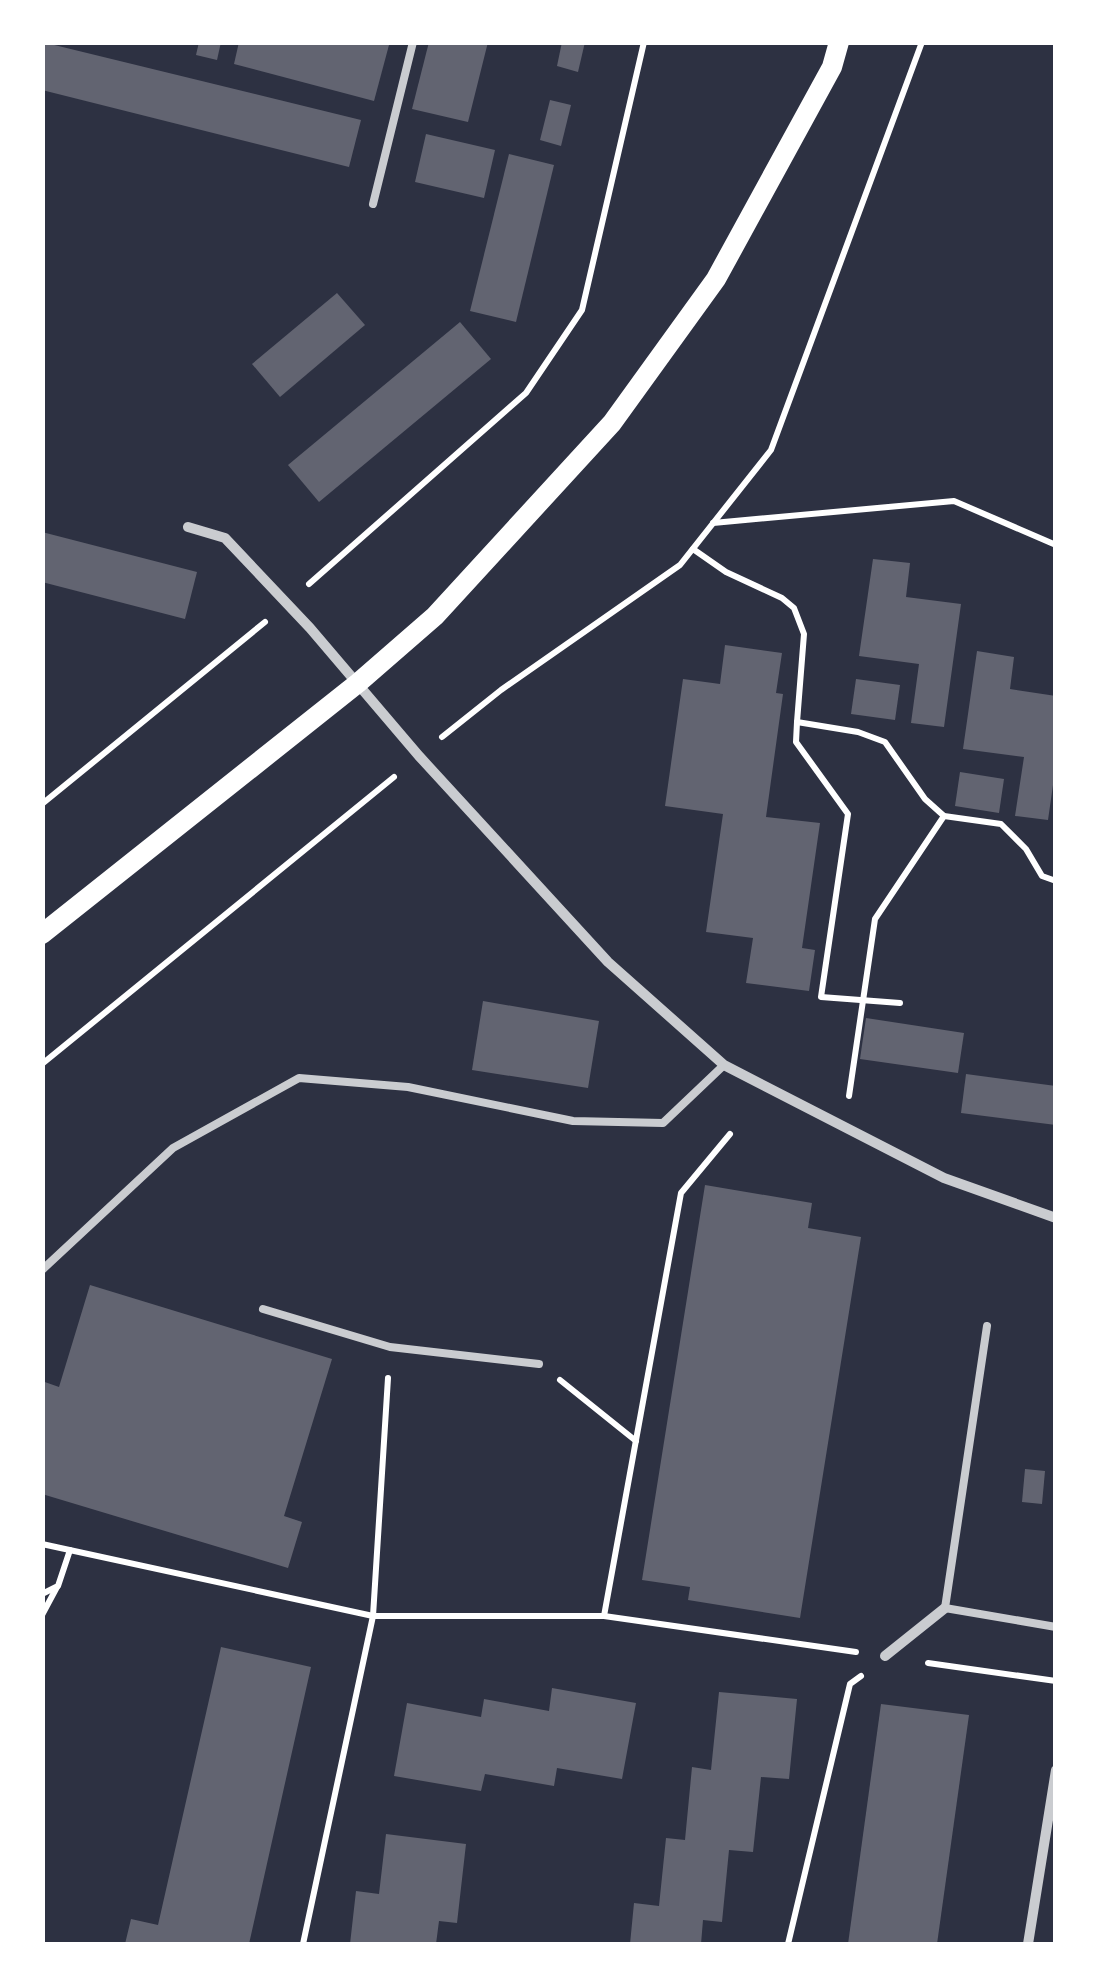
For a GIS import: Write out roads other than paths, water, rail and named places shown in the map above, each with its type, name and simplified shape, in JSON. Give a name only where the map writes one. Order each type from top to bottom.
[{"type":"main road","points":[[42,934],[358,684],[434,616],[612,423],[716,279],[832,68],[840,42]]},
{"type":"street","points":[[188,527],[225,538],[608,962],[724,1065],[944,1178],[1056,1218]]},
{"type":"street","points":[[885,1656],[946,1608]]},
{"type":"street","points":[[1028,1944],[1056,1770]]},
{"type":"lane","points":[[373,204],[413,42]]},
{"type":"lane","points":[[42,1270],[172,1148],[299,1078],[408,1086],[573,1121],[663,1123],[724,1065]]},
{"type":"lane","points":[[263,1309],[390,1346],[539,1364]]},
{"type":"lane","points":[[987,1326],[946,1608],[1056,1627]]}]
